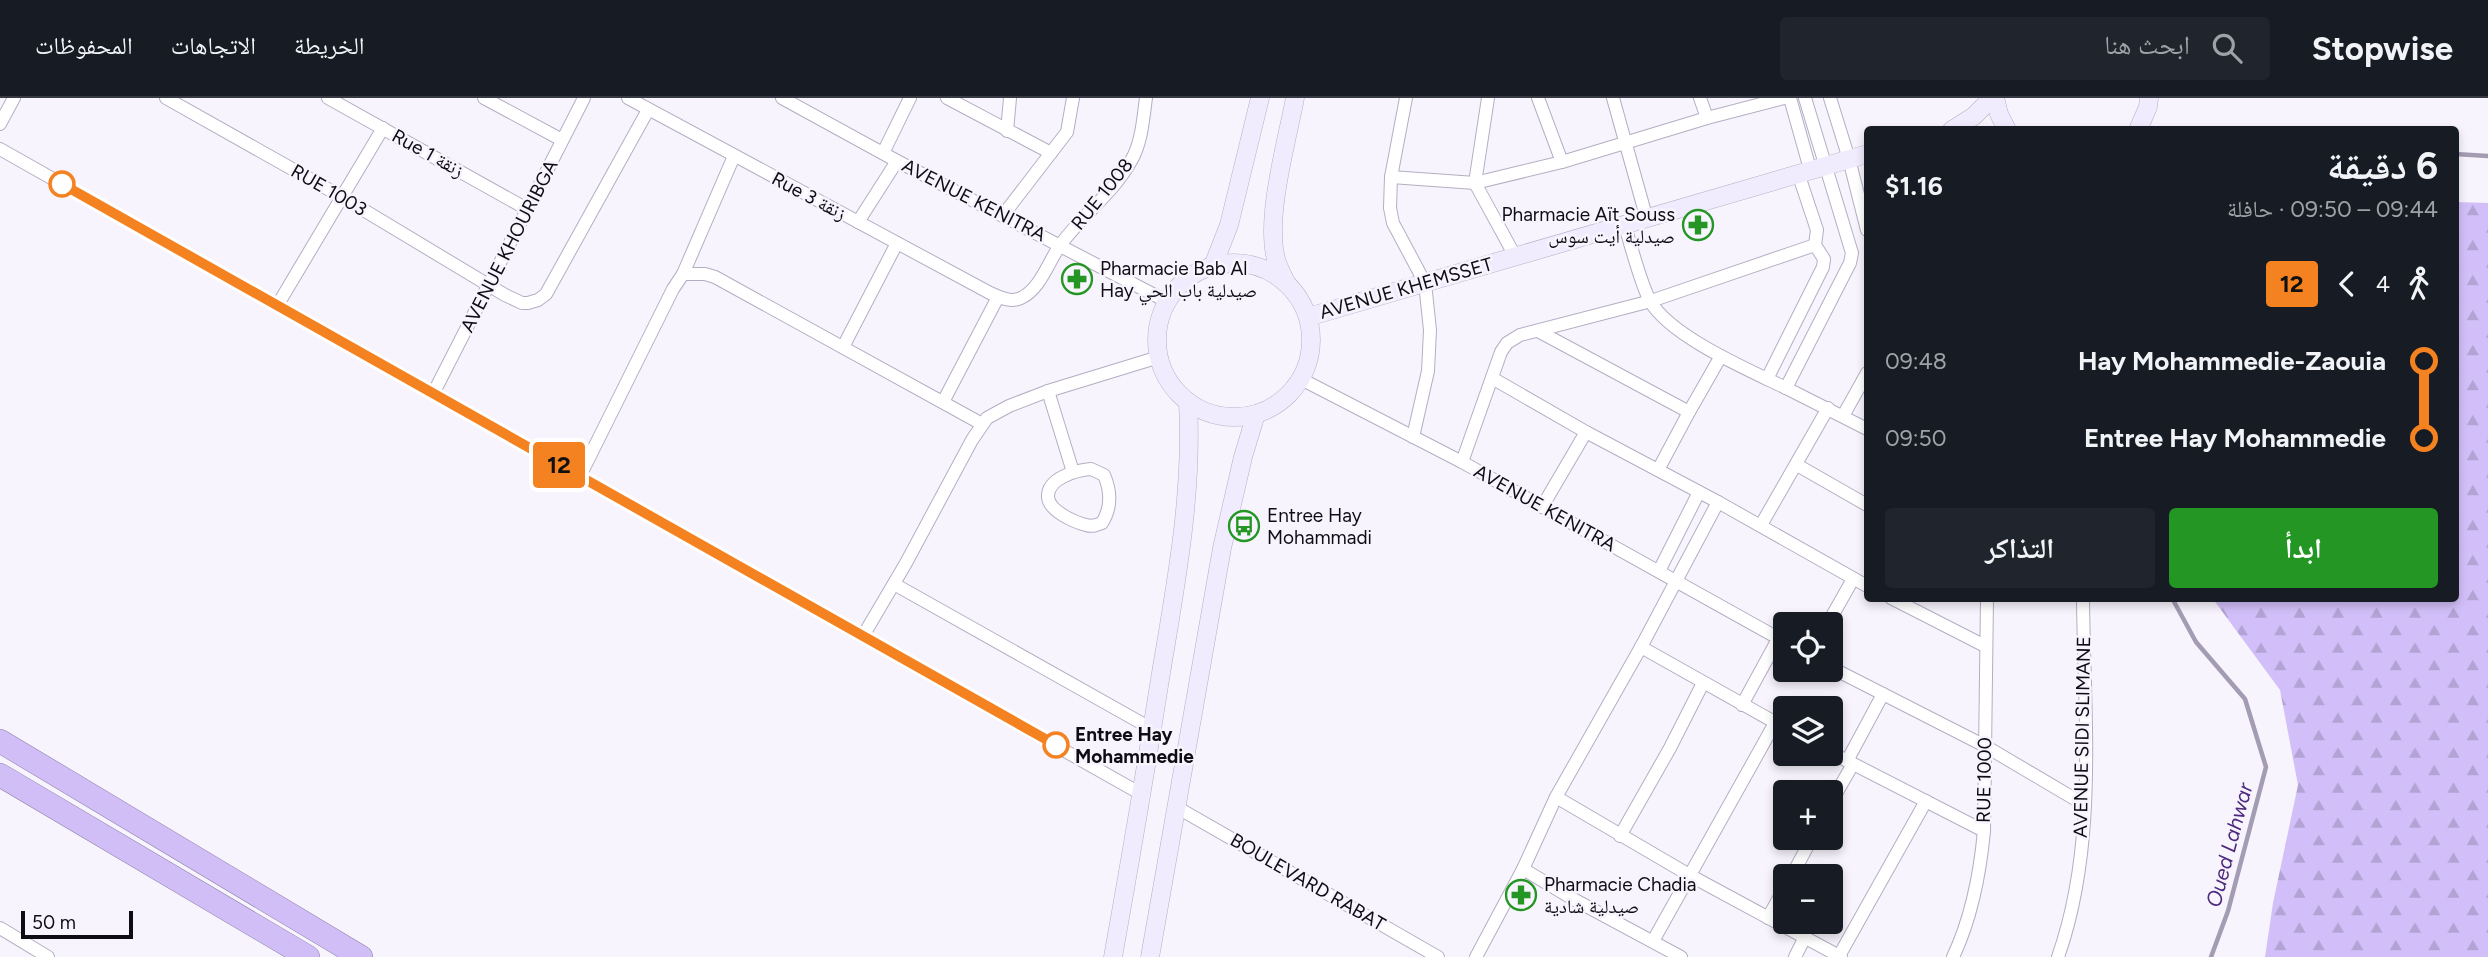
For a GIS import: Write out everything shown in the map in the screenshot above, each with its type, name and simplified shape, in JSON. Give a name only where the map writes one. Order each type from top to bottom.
[{"type":"highway","points":[[0,741],[361,957]]},
{"type":"highway","points":[[0,775],[308,957]]},
{"type":"main road","points":[[1213,266],[1229,225],[1260,98]]},
{"type":"main road","points":[[1287,284],[1264,270],[1239,263],[1213,266],[1182,283],[1166,301],[1158,326],[1159,357],[1165,376],[1175,391],[1188,402],[1209,413],[1232,417],[1256,414],[1282,401],[1301,379],[1309,359],[1311,338],[1308,317],[1287,284],[1276,260],[1273,237],[1276,200],[1295,98]]},
{"type":"main road","points":[[1959,126],[1994,98],[2005,126]]},
{"type":"main road","points":[[2140,126],[2150,100]]},
{"type":"main road","name":"AVENUE KHEMSSET","points":[[1308,317],[1646,216],[1864,155]]},
{"type":"main road","points":[[1113,957],[1143,795],[1182,546],[1191,448],[1188,402]]},
{"type":"main road","points":[[1150,957],[1222,548],[1256,414]]},
{"type":"street","points":[[0,124],[14,98]]},
{"type":"street","name":"RUE 1003","points":[[166,98],[342,197],[489,286],[525,303],[538,300],[546,294],[648,110]]},
{"type":"street","name":"Rue 1 زنقة","points":[[328,98],[345,102],[383,128],[527,209]]},
{"type":"street","points":[[484,98],[562,141]]},
{"type":"street","name":"AVENUE KHOURIBGA","points":[[433,394],[584,98]]},
{"type":"street","name":"Rue 3 زنقة","points":[[628,98],[994,295]]},
{"type":"street","name":"AVENUE KENITRA","points":[[782,98],[1166,301]]},
{"type":"street","points":[[883,153],[910,98]]},
{"type":"street","points":[[947,98],[1051,153]]},
{"type":"street","points":[[1007,131],[1010,98]]},
{"type":"street","points":[[1004,214],[1067,132],[1073,98]]},
{"type":"street","name":"RUE 1008","points":[[994,295],[1015,300],[1029,292],[1060,245],[1108,192],[1132,159],[1140,140],[1146,98]]},
{"type":"street","points":[[1406,98],[1391,177],[1390,208],[1393,223],[1426,283],[1430,330],[1428,372],[1413,437]]},
{"type":"street","points":[[1488,98],[1475,183],[1515,256]]},
{"type":"street","points":[[1538,98],[1562,162]]},
{"type":"street","points":[[1612,98],[1646,216]]},
{"type":"street","points":[[1700,98],[1707,118]]},
{"type":"street","points":[[1391,177],[1475,183],[1562,162],[1707,118],[1784,98]]},
{"type":"street","points":[[1786,388],[1850,263],[1852,253],[1811,169],[1790,98]]},
{"type":"street","points":[[1767,379],[1823,267],[1824,259],[1815,245],[1817,230],[1805,98]]},
{"type":"street","points":[[1830,98],[1864,218]]},
{"type":"street","points":[[278,306],[383,128]]},
{"type":"street","points":[[0,149],[1143,795]]},
{"type":"street","points":[[580,477],[673,289],[683,274],[734,156]]},
{"type":"street","points":[[858,222],[897,161]]},
{"type":"street","points":[[1624,223],[1651,301],[1671,324],[1721,356],[1864,427]]},
{"type":"street","points":[[843,347],[897,243]]},
{"type":"street","points":[[1462,461],[1501,352],[1507,343],[1520,335],[1651,301],[1815,245]]},
{"type":"street","points":[[683,274],[715,277],[982,424]]},
{"type":"street","points":[[943,402],[994,295]]},
{"type":"street","points":[[1538,331],[1689,412]]},
{"type":"street","points":[[1658,470],[1721,356]]},
{"type":"street","points":[[863,636],[982,424],[1002,409],[1048,391],[1159,357]]},
{"type":"street","points":[[1492,378],[1864,584]]},
{"type":"street","points":[[1843,416],[1864,378]]},
{"type":"street","name":"AVENUE KENITRA","points":[[1301,379],[1462,461],[1773,636]]},
{"type":"street","points":[[1048,391],[1073,472]]},
{"type":"street","points":[[1761,525],[1828,408]]},
{"type":"street","points":[[1542,508],[1586,432]]},
{"type":"street","points":[[1797,464],[1864,503]]},
{"type":"street","points":[[1091,469],[1104,475],[1109,487],[1110,503],[1102,523],[1085,525],[1058,512],[1051,505],[1048,495],[1050,489],[1073,472],[1091,469]]},
{"type":"street","points":[[1659,571],[1699,492]]},
{"type":"street","points":[[1476,957],[1523,869],[1556,797],[1641,647],[1718,502]]},
{"type":"street","points":[[1835,612],[1853,579]]},
{"type":"street","points":[[894,584],[1152,729]]},
{"type":"street","points":[[1899,602],[1985,646]]},
{"type":"street","name":"RUE 1000","points":[[1953,957],[1970,916],[1981,864],[1984,831],[1987,602]]},
{"type":"street","name":"AVENUE SIDI SLIMANE","points":[[2058,957],[2069,925],[2085,806],[2083,602]]},
{"type":"street","points":[[1641,647],[1773,722]]},
{"type":"street","points":[[1742,705],[1773,655]]},
{"type":"street","points":[[1843,674],[1985,746],[2085,806]]},
{"type":"street","points":[[1620,836],[1703,683]]},
{"type":"street","points":[[1842,780],[1883,694]]},
{"type":"street","points":[[1653,941],[1773,738]]},
{"type":"street","points":[[1843,759],[1984,831]]},
{"type":"street","points":[[1556,797],[1691,876],[1840,956],[1927,802]]},
{"type":"street","name":"BOULEVARD RABAT","points":[[1178,808],[1438,957]]},
{"type":"street","points":[[1523,869],[1681,957]]},
{"type":"street","points":[[1768,918],[1773,909]]},
{"type":"street","points":[[0,928],[27,952],[48,957]]},
{"type":"street","points":[[1795,957],[1805,937]]},
{"type":"green space","points":[[2459,202],[2488,203],[2488,957],[2265,957],[2273,903],[2298,785],[2280,690],[2215,602],[2459,602]]},
{"type":"waterway","name":"Oued Lahwar","points":[[2459,154],[2488,156]]},
{"type":"waterway","name":"Oued Lahwar","points":[[2174,602],[2196,642],[2245,699],[2266,767],[2228,911],[2211,957]]},
{"type":"bus line","name":"12","points":[[62,184],[1056,745]]},
{"type":"place","name":"Pharmacie Aït Souss صيدلية أيت سوس","points":[[1698,225]]},
{"type":"place","name":"Pharmacie Bab Al Hay صيدلية باب الحي","points":[[1077,279]]},
{"type":"place","name":"Entree Hay Mohammadi","points":[[1244,526]]},
{"type":"place","name":"Entree Hay Mohammedie","points":[[1056,745]]},
{"type":"place","name":"Pharmacie Chadia صيدلية شادية","points":[[1521,895]]}]
